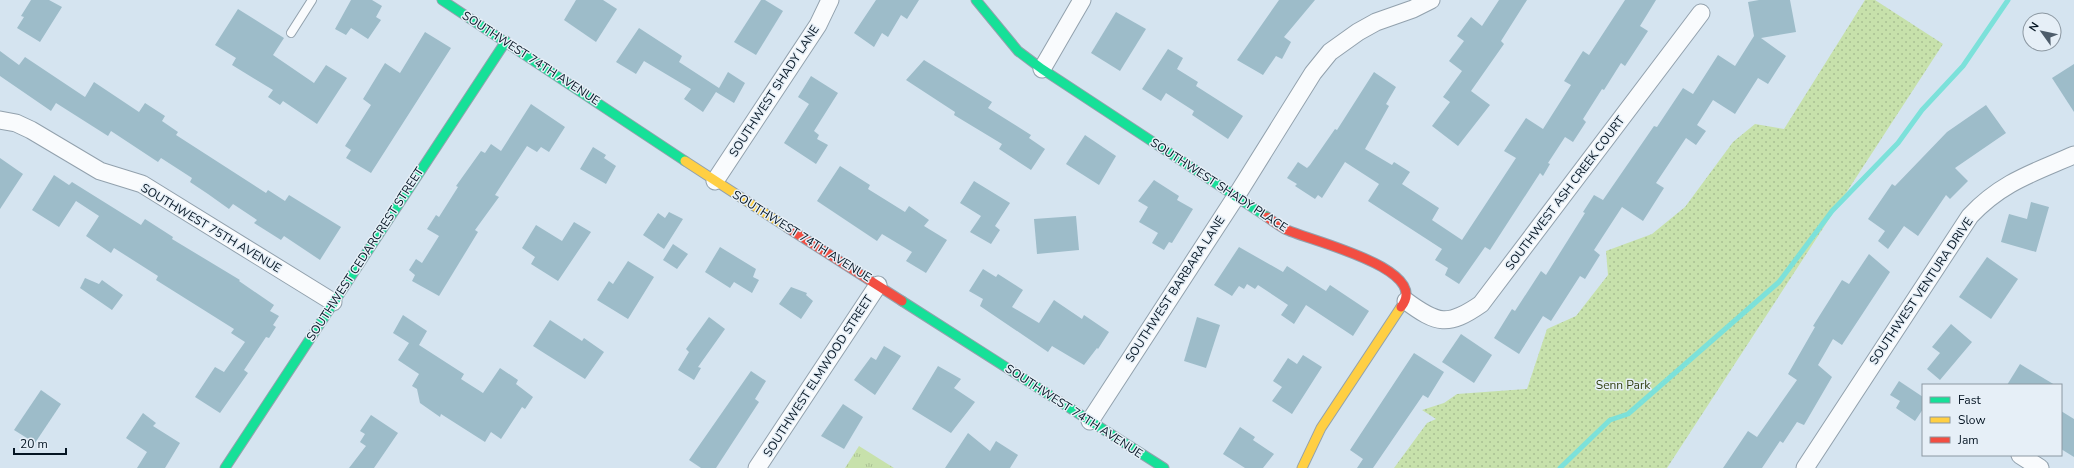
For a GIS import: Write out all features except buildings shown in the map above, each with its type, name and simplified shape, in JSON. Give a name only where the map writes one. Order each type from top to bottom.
[{"type":"street","name":"SOUTHWEST 74TH AVENUE","points":[[442,0],[715,181],[1164,468]]},
{"type":"street","name":"SOUTHWEST SHADY LANE","points":[[715,181],[818,25],[830,0]]},
{"type":"street","name":"SOUTHWEST SHADY PLACE","points":[[976,0],[1018,51],[1042,69],[1235,198],[1286,229],[1372,260],[1402,281],[1407,288],[1406,301]]},
{"type":"street","points":[[1042,69],[1082,0]]},
{"type":"street","name":"SOUTHWEST BARBARA LANE","points":[[1090,421],[1235,198],[1314,73],[1330,52],[1358,32],[1376,22],[1413,9],[1431,0]]},
{"type":"street","name":"SOUTHWEST ASH CREEK COURT","points":[[1406,301],[1428,317],[1438,320],[1450,319],[1467,314],[1482,304],[1700,12]]},
{"type":"street","name":"SOUTHWEST CEDARCREST STREET","points":[[225,468],[506,41]]},
{"type":"street","name":"SOUTHWEST 75TH AVENUE","points":[[0,120],[16,123],[31,130],[100,171],[142,184],[333,302]]},
{"type":"street","name":"SOUTHWEST VENTURA DRIVE","points":[[1805,468],[1970,216],[1985,200],[2000,189],[2074,155]]},
{"type":"street","name":"SOUTHWEST ELMWOOD STREET","points":[[757,468],[878,285]]},
{"type":"street","points":[[1302,468],[1321,428],[1393,317],[1406,301]]},
{"type":"street","points":[[2022,456],[2040,468]]},
{"type":"lane","points":[[290,33],[312,0]]},
{"type":"green space","name":"Senn Park","points":[[1865,0],[1875,0],[1943,44],[1667,468],[1394,468],[1427,423],[1436,419],[1422,410],[1444,403],[1457,394],[1527,389],[1547,329],[1576,316],[1608,275],[1606,251],[1652,234],[1685,207],[1733,142],[1755,124],[1784,129]]},
{"type":"green space","points":[[859,446],[894,468],[845,468]]},
{"type":"waterway","points":[[1560,468],[1610,420],[1628,414],[1779,282],[1832,211],[1898,143],[1922,110],[1963,66],[2008,0]]},
{"type":"traffic: fast","points":[[442,0],[685,161]]},
{"type":"traffic: fast","points":[[976,0],[1018,51],[1042,69],[1267,217]]},
{"type":"traffic: fast","points":[[225,468],[506,41]]},
{"type":"traffic: fast","points":[[902,301],[1164,468]]},
{"type":"traffic: slow","points":[[685,161],[788,228]]},
{"type":"traffic: slow","points":[[1302,468],[1321,428],[1401,307]]},
{"type":"traffic: jam","points":[[1267,217],[1285,229],[1339,248],[1384,268],[1399,280],[1406,293],[1401,307]]},
{"type":"traffic: jam","points":[[788,228],[902,301]]}]
